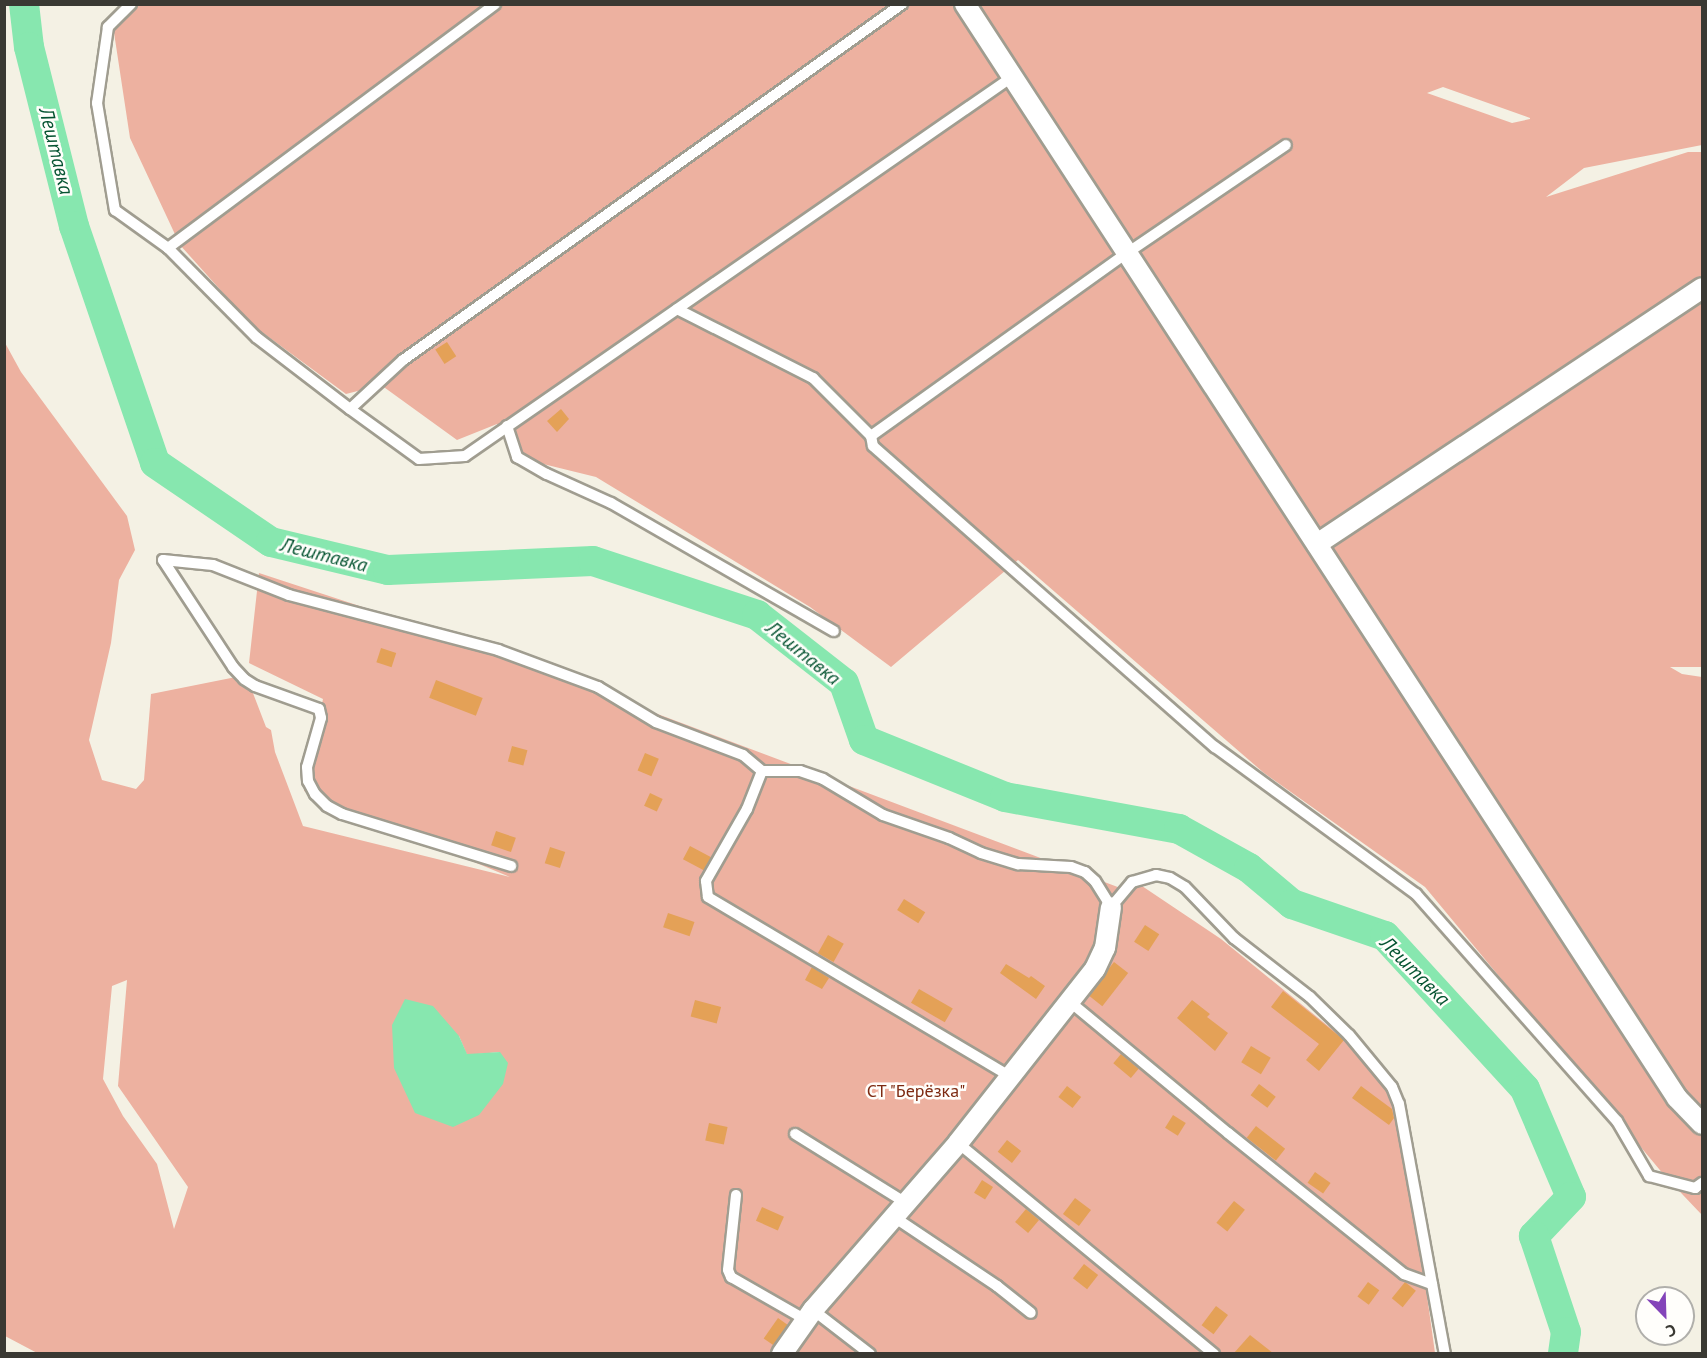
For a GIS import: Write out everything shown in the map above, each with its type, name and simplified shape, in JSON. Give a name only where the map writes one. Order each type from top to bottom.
[{"type":"street","points":[[965,4],[1677,1098],[1702,1124]]},
{"type":"street","points":[[1317,544],[1702,288]]},
{"type":"street","points":[[782,1353],[810,1315],[958,1143],[1095,969],[1105,948],[1111,907]]},
{"type":"lane","points":[[131,4],[108,27],[97,103],[115,210],[168,248],[256,337],[419,459],[465,456],[1012,77]]},
{"type":"lane","points":[[168,248],[495,4]]},
{"type":"lane","points":[[350,409],[403,360],[902,4]]},
{"type":"lane","points":[[871,436],[1126,253],[1286,145]]},
{"type":"lane","points":[[676,309],[813,378],[871,436],[873,446],[1215,747],[1416,894],[1617,1121],[1649,1176],[1695,1188],[1702,1183]]},
{"type":"lane","points":[[507,426],[517,457],[547,474],[611,503],[834,631]]},
{"type":"lane","points":[[511,867],[342,814],[327,806],[315,794],[308,781],[307,767],[321,718],[319,709],[255,686],[244,679],[233,667],[163,560],[186,560],[213,565],[289,595],[498,650],[598,687],[656,722],[742,755],[762,771],[800,771],[823,779],[883,815],[949,838],[981,853],[1018,864],[1071,867],[1084,872],[1095,880],[1111,907],[1132,882],[1156,875],[1170,878],[1185,887],[1234,938],[1310,997],[1383,1073],[1398,1104],[1445,1353]]},
{"type":"lane","points":[[762,771],[747,809],[706,881],[708,897],[1010,1076]]},
{"type":"lane","points":[[1069,1000],[1237,1141],[1404,1274],[1432,1284]]},
{"type":"lane","points":[[795,1134],[900,1210],[1031,1312]]},
{"type":"lane","points":[[958,1143],[1214,1353]]},
{"type":"lane","points":[[736,1195],[728,1270],[731,1277],[810,1315],[870,1353]]},
{"type":"green space","points":[[131,4],[1702,5],[1702,145],[1584,168],[1546,197],[1688,152],[1702,152],[1702,667],[1670,667],[1682,674],[1702,677],[1702,1215],[1664,1175],[1425,887],[1264,773],[1018,560],[891,667],[810,607],[596,477],[531,461],[497,424],[457,440],[381,385],[346,394],[251,324],[180,245],[130,138],[113,26]],"holes":[[[1443,87],[1530,118],[1512,123],[1427,93]]]},
{"type":"green space","name":"СТ \"Берёзка\"","points":[[4,341],[21,372],[127,516],[135,550],[119,580],[111,643],[89,740],[102,780],[136,789],[144,780],[151,694],[246,675],[266,727],[271,730],[275,752],[303,826],[510,877],[304,791],[323,699],[249,663],[259,573],[445,634],[1123,889],[1142,886],[1221,939],[1397,1082],[1435,1353],[39,1354],[5,1336]],"holes":[[[127,980],[118,1086],[188,1187],[174,1229],[157,1164],[123,1116],[103,1079],[112,986]],[[459,1036],[467,1055],[500,1052],[415,1113]]]},
{"type":"shaded area","points":[[405,999],[433,1006],[459,1036],[467,1054],[500,1052],[508,1063],[503,1084],[479,1115],[453,1127],[415,1113],[394,1068],[392,1025]]},
{"type":"building","points":[[447,342],[456,356],[445,364],[435,350]]},
{"type":"building","points":[[561,409],[569,419],[557,432],[547,421]]},
{"type":"building","points":[[381,648],[396,653],[392,667],[376,662]]},
{"type":"building","points":[[436,680],[483,698],[476,716],[429,698]]},
{"type":"building","points":[[512,746],[527,750],[523,766],[508,761]]},
{"type":"building","points":[[645,753],[659,759],[651,776],[638,770]]},
{"type":"building","points":[[650,793],[663,799],[657,812],[644,806]]},
{"type":"building","points":[[496,831],[516,838],[511,852],[491,845]]},
{"type":"building","points":[[690,846],[711,857],[704,871],[683,859]]},
{"type":"building","points":[[550,847],[565,852],[560,868],[545,863]]},
{"type":"building","points":[[904,899],[925,912],[918,923],[897,910]]},
{"type":"building","points":[[668,913],[694,922],[690,936],[663,927]]},
{"type":"building","points":[[1145,925],[1159,934],[1148,951],[1134,942]]},
{"type":"building","points":[[828,935],[844,944],[834,962],[818,953]]},
{"type":"building","points":[[1114,962],[1128,973],[1102,1006],[1088,995]]},
{"type":"building","points":[[1006,964],[1029,978],[1031,976],[1045,986],[1036,999],[1000,973]]},
{"type":"building","points":[[812,967],[829,978],[822,989],[805,980]]},
{"type":"building","points":[[919,989],[953,1008],[945,1022],[911,1003]]},
{"type":"building","points":[[1283,991],[1344,1040],[1319,1071],[1306,1060],[1319,1044],[1271,1007]]},
{"type":"building","points":[[695,1000],[721,1007],[717,1023],[691,1016]]},
{"type":"building","points":[[1192,1000],[1210,1014],[1207,1017],[1228,1033],[1215,1051],[1177,1018]]},
{"type":"building","points":[[1251,1046],[1271,1058],[1261,1074],[1241,1062]]},
{"type":"building","points":[[1121,1054],[1139,1069],[1131,1078],[1113,1063]]},
{"type":"building","points":[[1259,1084],[1276,1097],[1267,1108],[1251,1095]]},
{"type":"building","points":[[1067,1086],[1081,1097],[1073,1108],[1058,1097]]},
{"type":"building","points":[[1361,1086],[1392,1109],[1394,1118],[1389,1125],[1352,1098]]},
{"type":"building","points":[[1173,1115],[1186,1123],[1178,1136],[1165,1128]]},
{"type":"building","points":[[709,1123],[728,1127],[724,1145],[705,1141]]},
{"type":"building","points":[[1256,1126],[1285,1149],[1276,1161],[1247,1138]]},
{"type":"building","points":[[1007,1140],[1021,1151],[1012,1163],[998,1152]]},
{"type":"building","points":[[1315,1172],[1331,1183],[1323,1194],[1308,1183]]},
{"type":"building","points":[[982,1180],[993,1187],[985,1200],[974,1193]]},
{"type":"building","points":[[1075,1198],[1091,1210],[1079,1226],[1063,1214]]},
{"type":"building","points":[[1234,1201],[1245,1210],[1227,1232],[1216,1223]]},
{"type":"building","points":[[762,1207],[784,1217],[778,1230],[756,1221]]},
{"type":"building","points":[[1026,1209],[1039,1220],[1028,1233],[1015,1222]]},
{"type":"building","points":[[1084,1264],[1098,1275],[1087,1289],[1073,1278]]},
{"type":"building","points":[[1368,1282],[1379,1290],[1369,1305],[1357,1297]]},
{"type":"building","points":[[1405,1282],[1416,1291],[1403,1307],[1392,1298]]},
{"type":"building","points":[[1216,1306],[1228,1315],[1214,1334],[1202,1325]]},
{"type":"building","points":[[778,1318],[788,1325],[773,1345],[764,1338]]},
{"type":"building","points":[[1250,1335],[1273,1353],[1234,1353]]},
{"type":"waterway","name":"Лештавка","points":[[24,4],[29,47],[74,226],[155,463],[271,542],[388,570],[593,561],[757,615],[844,683],[864,740],[1005,797],[1179,829],[1249,868],[1292,904],[1385,936],[1525,1089],[1571,1197],[1534,1236],[1566,1332],[1563,1354]]}]
